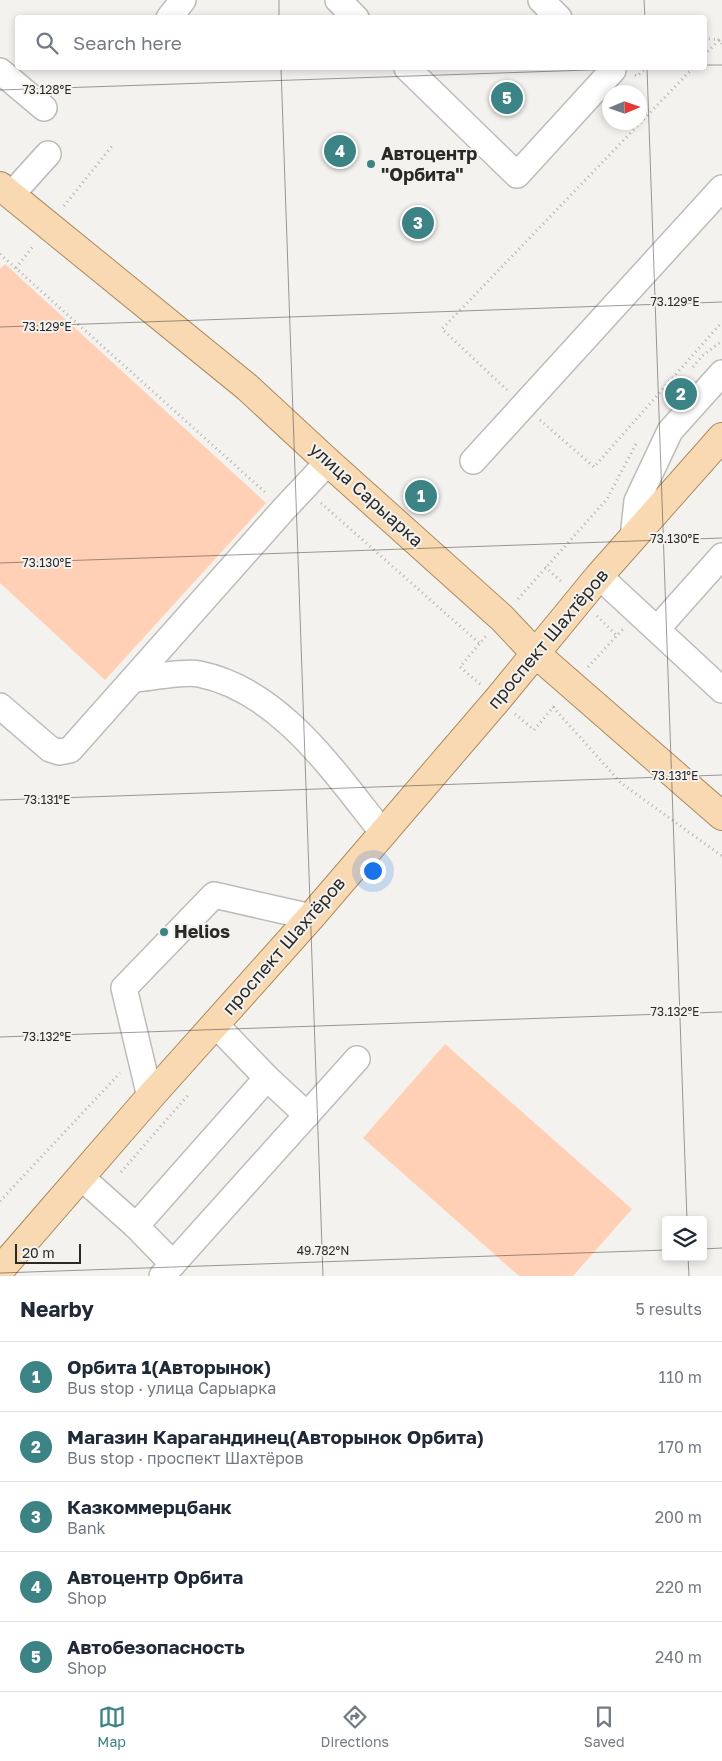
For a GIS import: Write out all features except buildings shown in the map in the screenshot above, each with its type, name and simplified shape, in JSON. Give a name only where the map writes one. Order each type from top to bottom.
[{"type":"main road","name":"улица Сарыарка","points":[[4,197],[247,386],[328,462],[502,618],[535,653],[722,816]]},
{"type":"main road","name":"проспект Шахтёров","points":[[0,1270],[150,1097],[311,917],[599,576],[722,437]]},
{"type":"street","points":[[171,15],[183,0]]},
{"type":"street","points":[[338,0],[353,15]]},
{"type":"street","points":[[541,0],[556,15]]},
{"type":"street","points":[[409,70],[516,175],[613,70]]},
{"type":"street","points":[[0,71],[44,108]]},
{"type":"street","points":[[4,197],[48,154]]},
{"type":"street","points":[[473,462],[722,188]]},
{"type":"street","points":[[633,538],[637,501],[670,431],[722,373]]},
{"type":"street","points":[[0,706],[50,749],[59,752],[70,750],[328,462]]},
{"type":"street","points":[[657,630],[722,556]]},
{"type":"street","points":[[599,576],[722,690]]},
{"type":"street","points":[[134,679],[197,673],[231,683],[281,715],[322,757],[383,833]]},
{"type":"street","points":[[150,1097],[124,988],[214,895],[311,917]]},
{"type":"street","points":[[215,1024],[307,1116]]},
{"type":"street","points":[[81,1177],[136,1226],[168,1270],[357,1059]]},
{"type":"street","points":[[136,1226],[267,1078]]},
{"type":"path","points":[[707,53],[720,42],[722,37]]},
{"type":"path","points":[[707,39],[720,42]]},
{"type":"path","points":[[690,70],[442,329],[524,406],[594,467],[722,322]]},
{"type":"path","points":[[0,254],[284,509]]},
{"type":"path","points":[[304,488],[479,644]]},
{"type":"path","points":[[553,707],[621,783],[722,856]]},
{"type":"path","points":[[0,1201],[140,1053]]},
{"type":"shaded area","points":[[5,264],[266,503],[105,680],[0,583],[0,269]]},
{"type":"shaded area","points":[[445,1044],[632,1209],[573,1276],[519,1276],[363,1138]]},
{"type":"place","name":"Автобезопасность","points":[[507,98]]},
{"type":"place","name":"Автоцентр Орбита","points":[[340,151]]},
{"type":"place","name":"Автоцентр \"Орбита\"","points":[[371,164]]},
{"type":"place","name":"Казкоммерцбанк","points":[[418,223]]},
{"type":"place","name":"Магазин Карагандинец(Авторынок Орбита)","points":[[681,394]]},
{"type":"place","name":"Орбита 1(Авторынок)","points":[[421,496]]},
{"type":"place","name":"Helios","points":[[164,932]]}]
